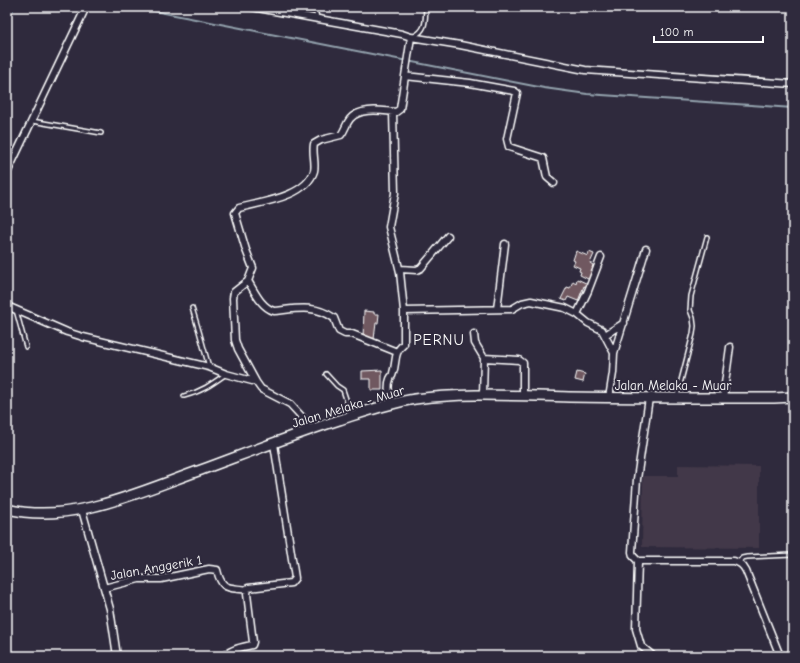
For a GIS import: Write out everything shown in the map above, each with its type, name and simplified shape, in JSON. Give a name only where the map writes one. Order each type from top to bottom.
[{"type":"main road","name":"Jalan Melaka - Muar","points":[[7,509],[43,513],[64,513],[82,510],[122,498],[274,444],[351,412],[390,398],[483,396],[609,398],[793,397]]},
{"type":"main road","name":"Jalan Melaka - Muar","points":[[7,502],[43,513]]},
{"type":"street","points":[[252,7],[402,34],[411,37],[585,70],[793,84]]},
{"type":"street","points":[[7,173],[86,8]]},
{"type":"street","points":[[309,430],[302,417],[290,404],[261,389],[238,349],[235,340],[234,292],[248,282],[253,268],[235,213],[239,208],[283,197],[302,188],[310,180],[315,170],[312,149],[314,144],[322,140],[341,135],[354,115],[363,112],[396,112],[400,109],[411,37]]},
{"type":"street","points":[[405,76],[470,83],[514,91],[517,93],[507,139],[509,147],[543,158],[546,174],[554,183]]},
{"type":"street","points":[[390,398],[390,380],[393,374],[396,352],[404,344],[404,311],[400,269],[389,227],[395,193],[393,112]]},
{"type":"street","points":[[400,269],[417,270],[421,268],[448,236]]},
{"type":"street","points":[[497,309],[505,244]]},
{"type":"street","points":[[609,398],[613,373],[614,353],[646,249]]},
{"type":"street","points":[[577,314],[588,291],[601,256]]},
{"type":"street","points":[[248,282],[264,306],[268,309],[274,311],[310,308],[318,309],[334,318],[339,331],[345,334],[352,334],[396,352]]},
{"type":"street","points":[[404,311],[445,312],[512,309],[522,303],[531,301],[565,308],[577,314],[588,323],[602,330],[614,353]]},
{"type":"street","points":[[7,306],[84,337],[209,368],[256,382]]},
{"type":"street","points":[[605,335],[624,323]]},
{"type":"street","points":[[474,334],[475,343],[484,358],[483,396]]},
{"type":"street","points":[[723,398],[730,347]]},
{"type":"street","points":[[484,358],[519,360],[523,363],[523,396]]},
{"type":"street","points":[[649,398],[637,479],[632,552],[638,561],[636,629],[641,646],[653,656]]},
{"type":"street","points":[[224,656],[228,652],[252,645],[253,642],[248,588],[292,583],[295,578],[274,444]]},
{"type":"street","points":[[82,510],[110,609],[117,656]]},
{"type":"street","points":[[638,561],[739,562],[744,566],[780,656]]},
{"type":"street","name":"Jalan Anggerik 1","points":[[104,588],[139,579],[161,579],[209,568],[217,570],[221,583],[226,587],[247,590]]},
{"type":"lane","points":[[315,7],[317,19]]},
{"type":"lane","points":[[411,37],[420,33],[424,27],[426,7]]},
{"type":"lane","points":[[32,121],[101,133]]},
{"type":"lane","points":[[676,398],[693,334],[693,318],[690,310],[691,296],[707,238]]},
{"type":"lane","points":[[192,308],[209,368]]},
{"type":"lane","points":[[16,310],[26,347]]},
{"type":"lane","points":[[184,396],[196,393],[210,386],[226,374]]},
{"type":"lane","points":[[326,374],[343,390],[351,412]]},
{"type":"lane","points":[[739,562],[742,558],[748,557],[793,555]]},
{"type":"shaded area","points":[[678,465],[759,466],[759,548],[642,547],[643,476],[678,476]]},
{"type":"building","points":[[576,251],[588,256],[589,252],[594,254],[590,263],[593,265],[592,268],[595,269],[590,280],[580,275],[580,268],[573,265]]},
{"type":"building","points":[[577,279],[588,284],[586,287],[584,286],[578,301],[568,297],[566,301],[561,299],[567,287],[570,288],[573,281],[576,283]]},
{"type":"building","points":[[364,311],[379,314],[374,339],[363,338]]},
{"type":"building","points":[[382,370],[382,390],[371,390],[371,379],[362,379],[362,371]]},
{"type":"building","points":[[577,372],[585,374],[583,382],[575,380]]},
{"type":"waterway","points":[[134,7],[544,88],[587,94],[793,108]]},
{"type":"district","name":"PERNU","points":[[439,340]]}]
